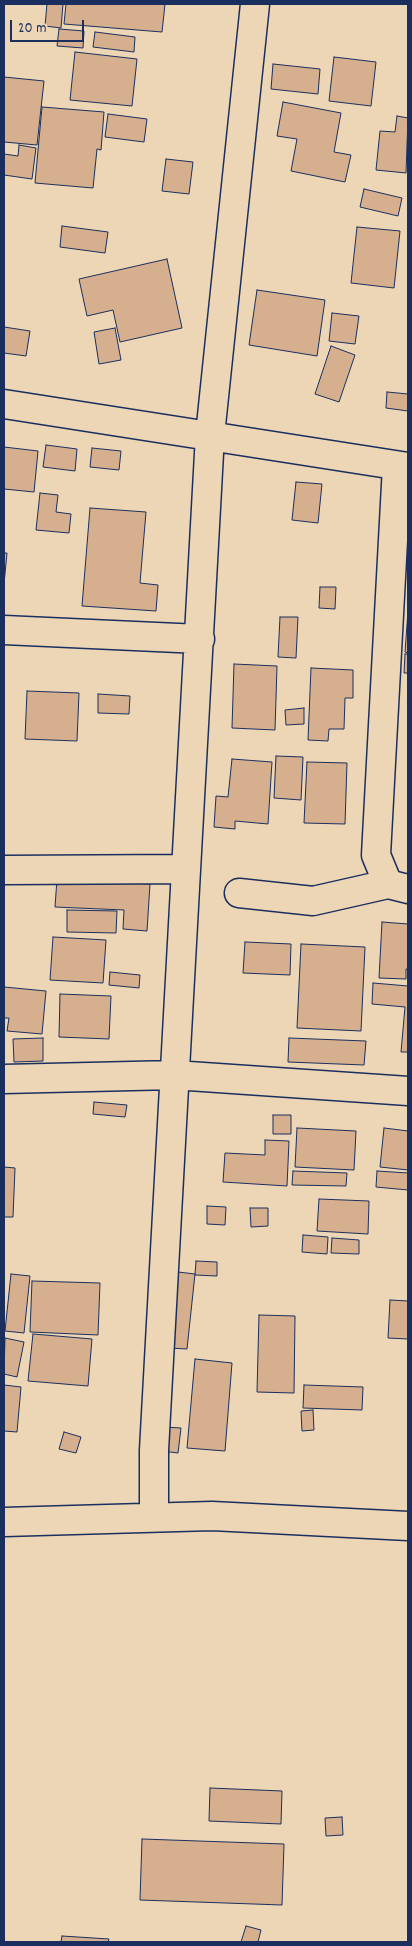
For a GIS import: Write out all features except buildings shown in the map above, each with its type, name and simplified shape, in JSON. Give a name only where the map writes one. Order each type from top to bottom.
[{"type":"street","points":[[154,1517],[154,1450],[210,435],[255,4]]},
{"type":"street","points":[[4,404],[403,466],[376,855],[398,887],[313,901],[239,893]]},
{"type":"street","points":[[4,630],[200,639]]},
{"type":"street","points":[[4,870],[186,869]]},
{"type":"street","points":[[4,1079],[174,1075],[408,1092]]},
{"type":"street","points":[[4,1522],[212,1516],[408,1526]]}]
